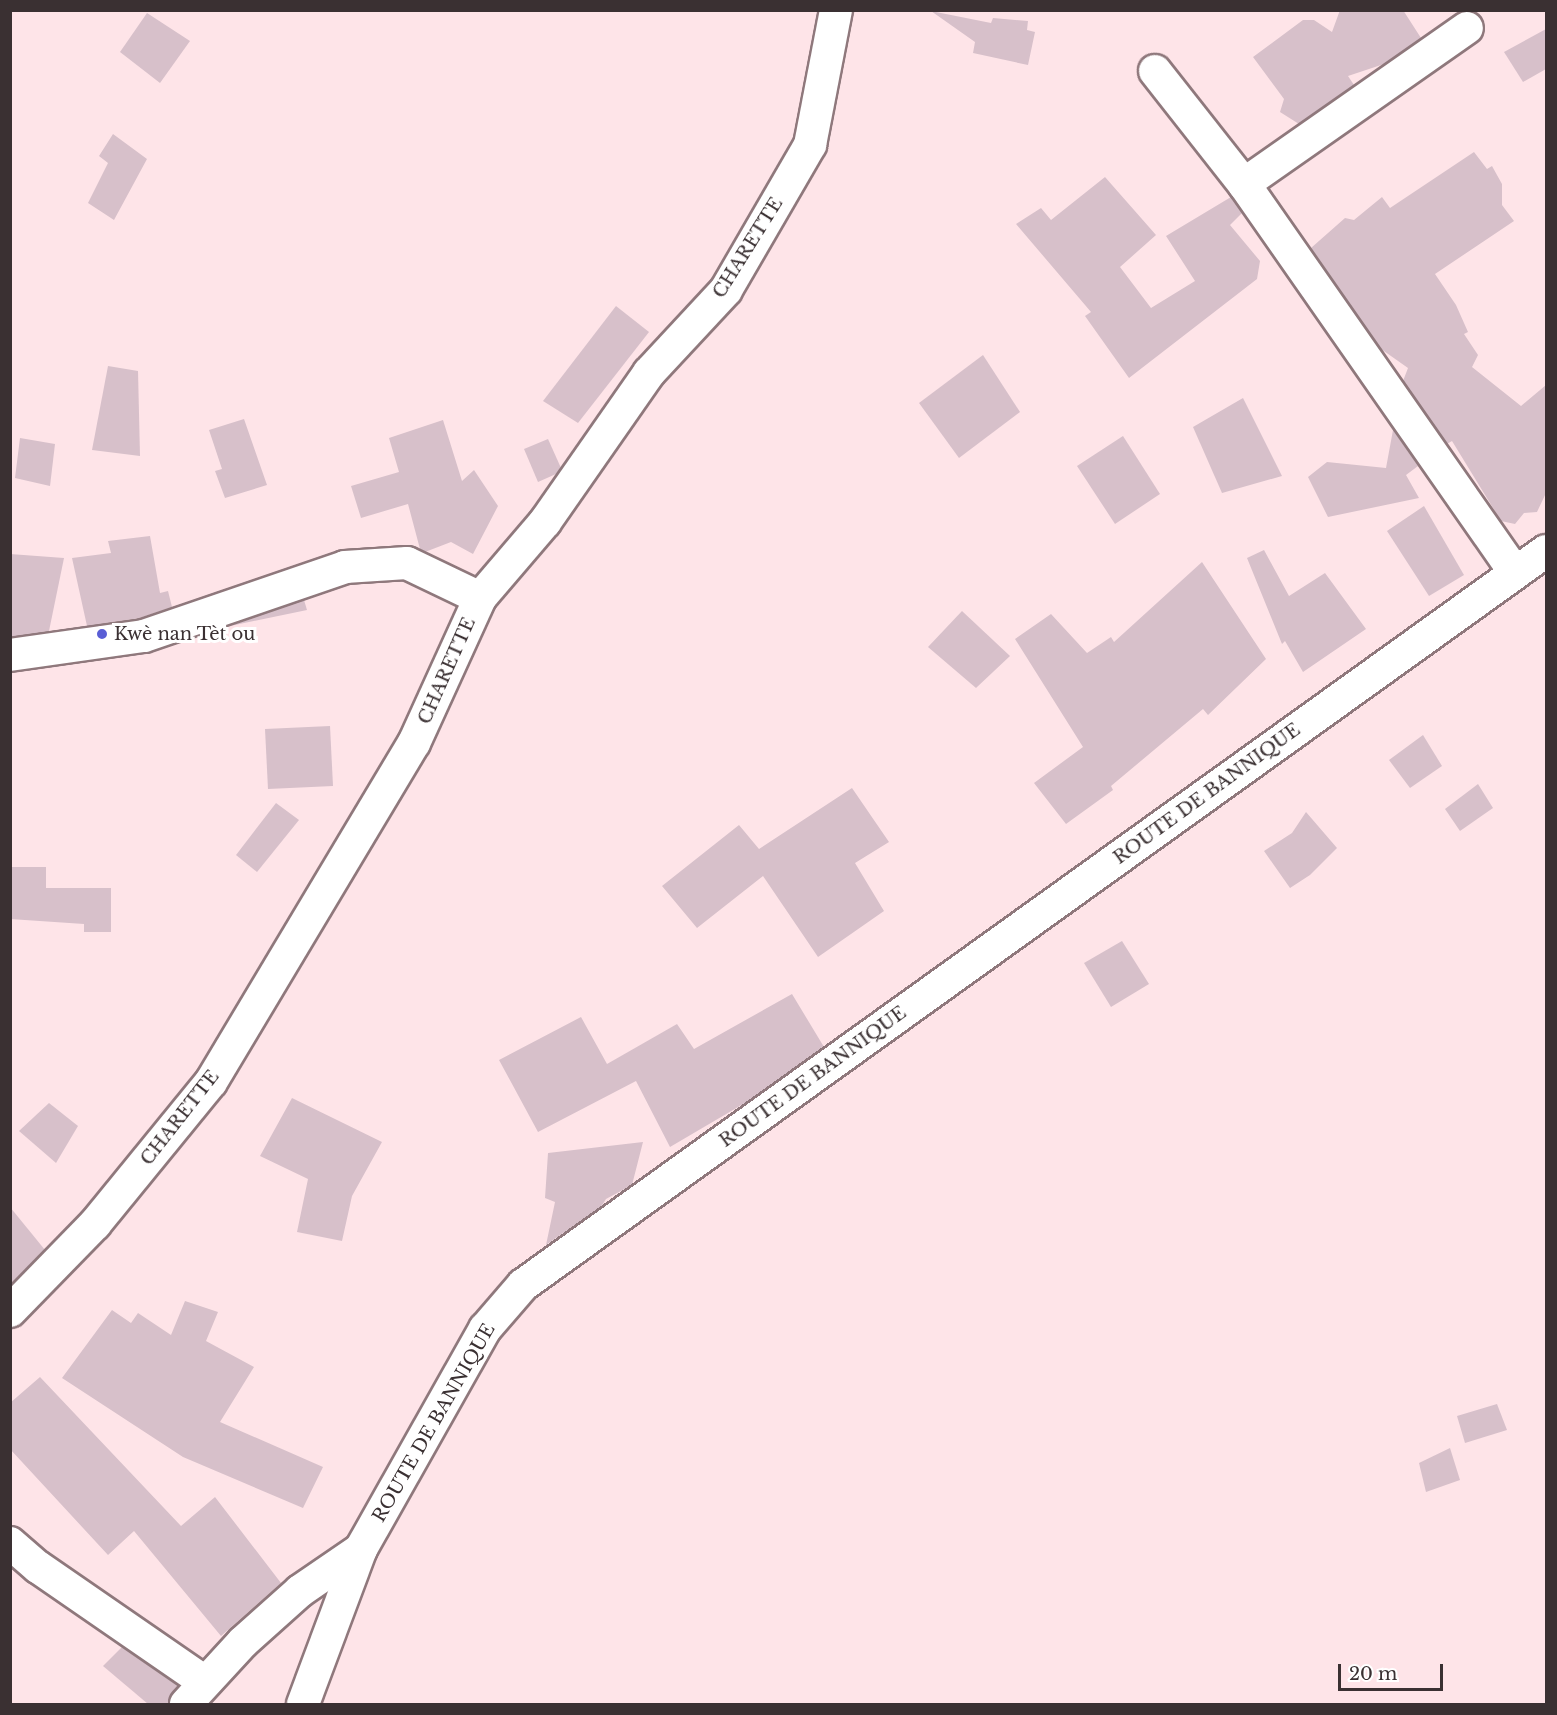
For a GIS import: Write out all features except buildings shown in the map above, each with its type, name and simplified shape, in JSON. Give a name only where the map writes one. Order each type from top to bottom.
[{"type":"street","name":"CHARETTE","points":[[10,1311],[95,1224],[211,1082],[414,744],[480,598],[545,522],[649,373],[726,290],[810,145],[836,10]]},
{"type":"street","points":[[1244,184],[1467,28]]},
{"type":"street","points":[[1155,71],[1244,184],[1515,573]]},
{"type":"street","name":"ROUTE DE BANNIQUE","points":[[195,1693],[243,1642],[300,1591],[361,1549],[485,1329],[523,1285],[1546,551]]},
{"type":"street","points":[[10,655],[144,636],[345,567],[407,563],[480,598]]},
{"type":"street","points":[[10,1543],[195,1693]]},
{"type":"street","points":[[303,1704],[361,1549]]},
{"type":"place","name":"Kwè nan Tèt ou","points":[[102,634]]}]
